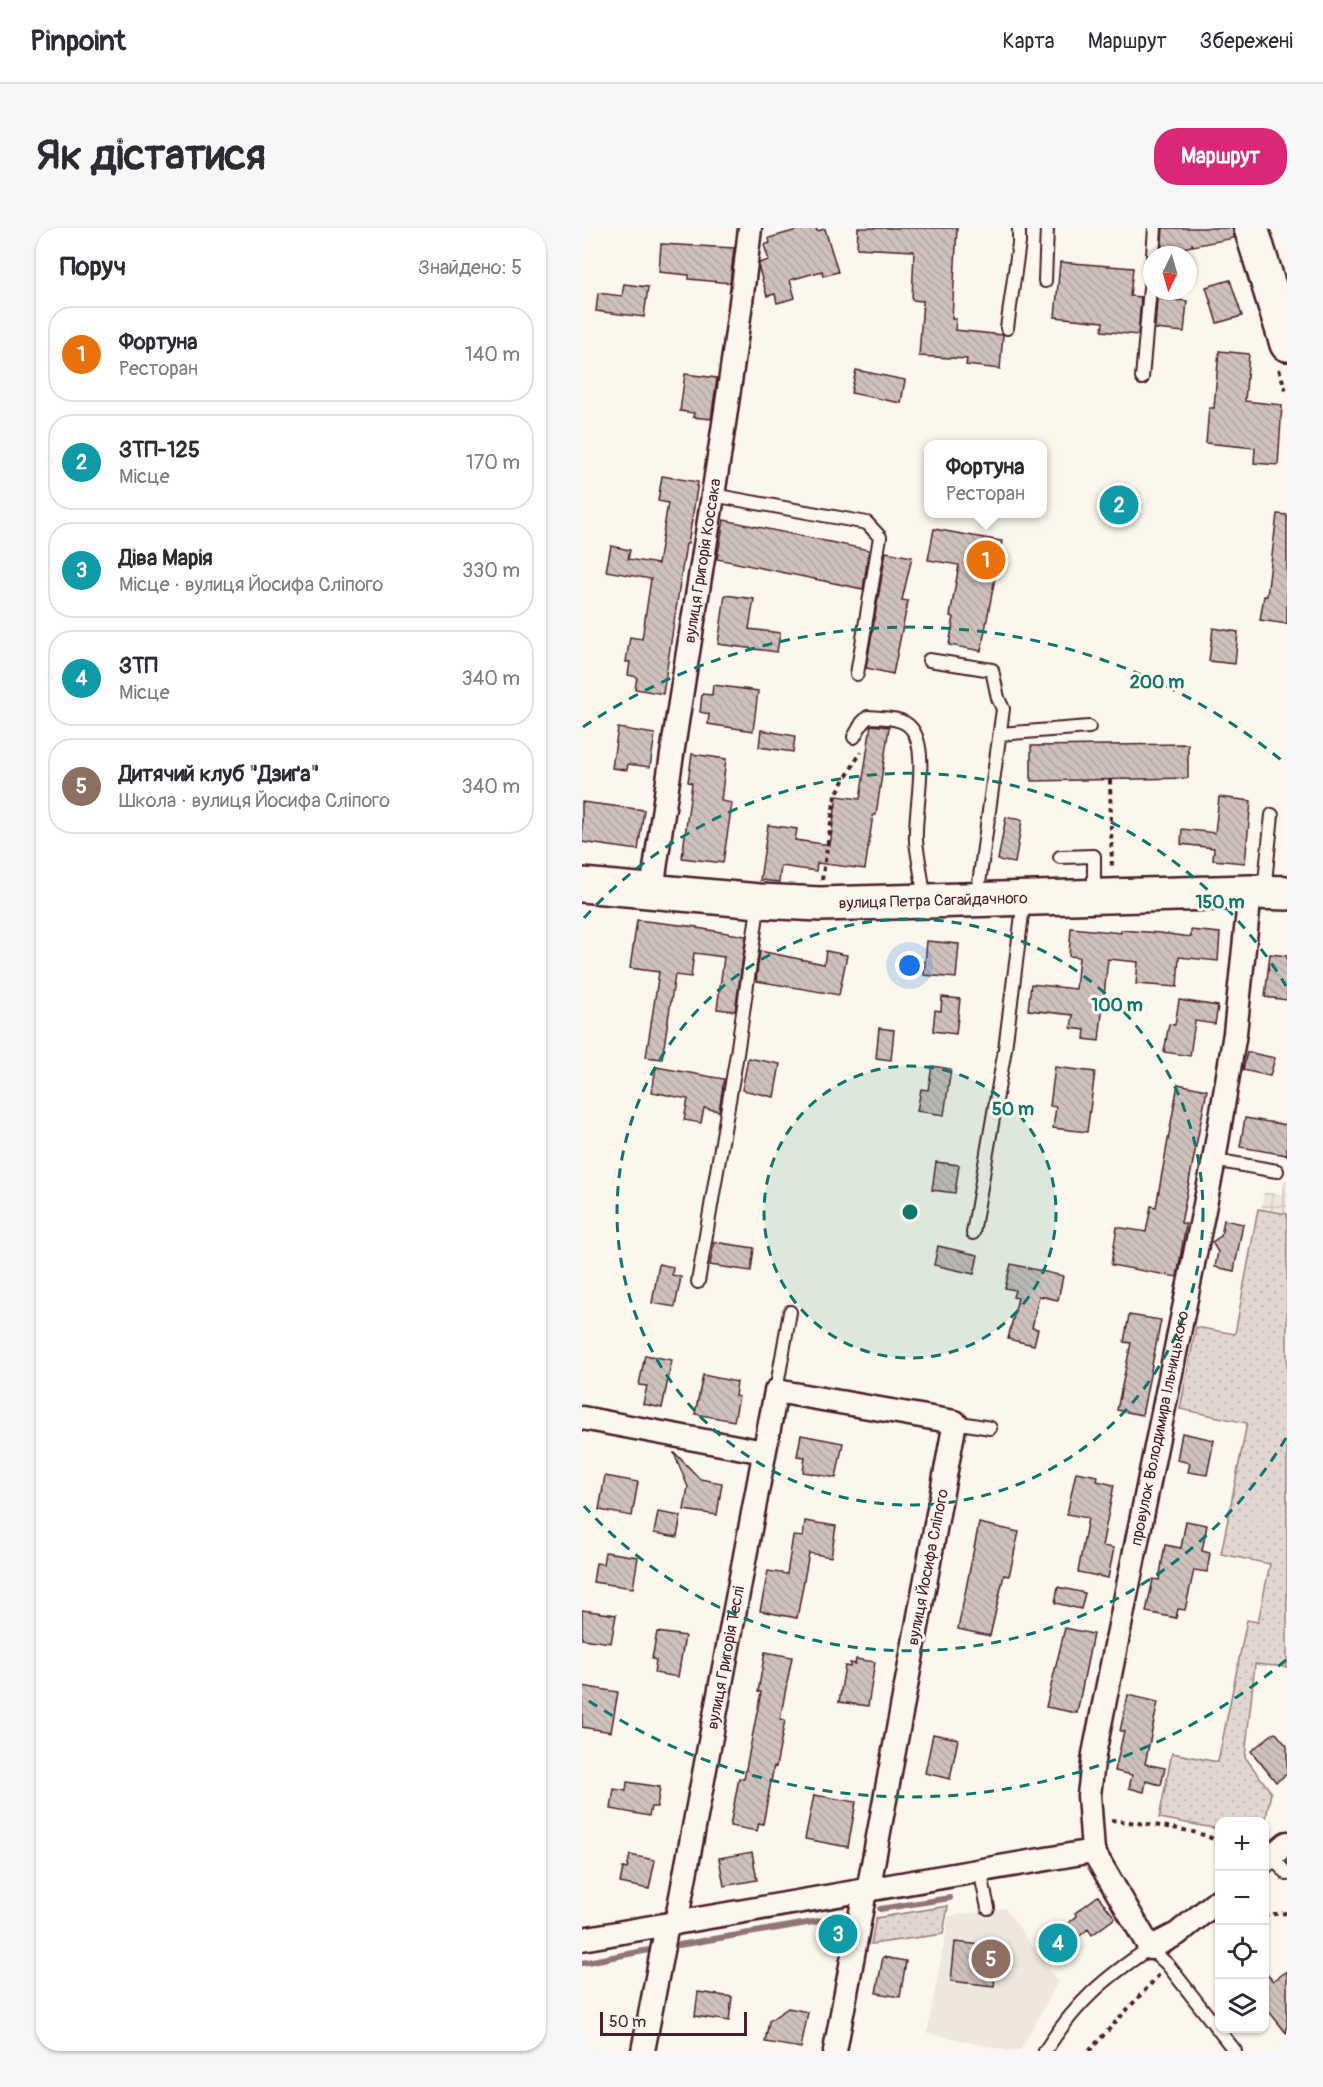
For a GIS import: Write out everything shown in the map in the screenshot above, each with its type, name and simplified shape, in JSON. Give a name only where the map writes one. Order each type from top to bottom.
[{"type":"main road","points":[[1251,228],[1287,344]]},
{"type":"main road","name":"вулиця Петра Сагайдачного","points":[[582,885],[759,901],[820,904],[1025,898],[1103,884],[1267,892]]},
{"type":"street","name":"вулиця Григорія Коссака","points":[[652,891],[713,495],[750,228]]},
{"type":"street","name":"провулок Володимира Ільницького","points":[[1150,1948],[1093,1851],[1089,1795],[1094,1754],[1214,1160],[1235,1033],[1267,892]]},
{"type":"street","points":[[777,1391],[955,1422]]},
{"type":"street","name":"вулиця Григорія Теслі","points":[[643,2051],[671,1924],[777,1391]]},
{"type":"street","points":[[582,1418],[764,1452]]},
{"type":"street","name":"вулиця Йосифа Сліпого","points":[[835,2051],[955,1422]]},
{"type":"street","points":[[582,1939],[1093,1851]]},
{"type":"street","points":[[1150,1948],[1177,1934],[1215,1903]]},
{"type":"lane","points":[[1007,328],[1019,228]]},
{"type":"lane","points":[[1045,281],[1047,228]]},
{"type":"lane","points":[[1154,246],[1155,228]]},
{"type":"lane","points":[[1142,378],[1149,300]]},
{"type":"lane","points":[[713,495],[867,523],[880,537],[857,674]]},
{"type":"lane","points":[[929,660],[992,670],[998,698],[1003,709],[977,900]]},
{"type":"lane","points":[[854,737],[868,717],[903,721],[911,727],[919,743],[921,760],[916,832],[924,901]]},
{"type":"lane","points":[[1000,734],[1089,727]]},
{"type":"lane","points":[[1267,892],[1272,815]]},
{"type":"lane","points":[[1060,857],[1094,856],[1103,884]]},
{"type":"lane","points":[[972,1233],[1005,1049],[1025,898]]},
{"type":"lane","points":[[698,1282],[737,1054],[759,901]]},
{"type":"lane","points":[[1214,1160],[1277,1171]]},
{"type":"lane","points":[[777,1391],[790,1312]]},
{"type":"lane","points":[[955,1422],[990,1428]]},
{"type":"lane","points":[[1274,1854],[1287,1874]]},
{"type":"lane","points":[[980,1870],[988,1908]]},
{"type":"lane","points":[[1045,2051],[1062,2024],[1086,1997],[1120,1968],[1150,1948],[1168,1965],[1236,2051]]},
{"type":"path","points":[[821,890],[835,796],[864,746],[868,717]]},
{"type":"path","points":[[1103,884],[1110,780]]},
{"type":"path","points":[[1089,1817],[1154,1825],[1215,1841]]},
{"type":"path","points":[[1269,1915],[1287,1913]]},
{"type":"path","points":[[1089,2051],[1168,1965]]},
{"type":"shaded area","points":[[1285,1179],[1287,1180],[1287,1213],[1261,1208],[1264,1192],[1282,1195]]},
{"type":"shaded area","points":[[1258,1209],[1287,1214],[1287,1667],[1255,1664],[1245,1757],[1271,1792],[1266,1817],[1215,1817],[1215,1828],[1159,1818],[1172,1753],[1218,1762],[1247,1620],[1258,1622],[1270,1564],[1221,1554],[1247,1423],[1180,1409],[1196,1327],[1235,1334]]},
{"type":"shaded area","points":[[948,1906],[943,1934],[871,1944],[876,1918]]},
{"type":"shaded area","points":[[1005,1908],[1058,1982],[1020,2051],[1009,2051],[927,2033],[949,1916]]},
{"type":"building","points":[[804,228],[816,228],[817,231],[825,229],[838,272],[823,276],[822,271],[790,280],[795,298],[777,303],[775,294],[767,296],[759,269],[759,263],[769,260],[764,245],[770,243],[769,238]]},
{"type":"building","points":[[858,228],[957,228],[952,319],[956,319],[955,330],[1003,335],[1000,369],[966,365],[967,359],[919,356],[923,301],[912,300],[914,251],[857,248]]},
{"type":"building","points":[[1163,228],[1233,228],[1234,238],[1193,246],[1192,243],[1192,246],[1162,246]]},
{"type":"building","points":[[661,244],[734,248],[730,283],[689,279],[689,275],[659,272]]},
{"type":"building","points":[[1060,262],[1133,268],[1130,296],[1141,297],[1138,335],[1102,331],[1103,322],[1055,317]]},
{"type":"building","points":[[1230,280],[1242,316],[1217,323],[1206,287]]},
{"type":"building","points":[[624,284],[648,287],[644,317],[596,311],[598,293],[622,296]]},
{"type":"building","points":[[1157,300],[1187,301],[1184,332],[1155,329]]},
{"type":"building","points":[[1219,351],[1249,354],[1245,401],[1282,405],[1278,465],[1254,463],[1255,448],[1206,443],[1209,408],[1214,408]]},
{"type":"building","points":[[856,370],[905,380],[901,403],[851,393]]},
{"type":"building","points":[[685,374],[717,378],[711,419],[693,417],[694,413],[680,411]]},
{"type":"building","points":[[662,476],[698,482],[663,694],[635,689],[637,677],[628,675],[630,662],[626,662],[630,637],[642,639],[651,579],[606,571],[611,546],[630,550],[628,559],[658,564],[668,503],[658,501]]},
{"type":"building","points":[[1105,497],[1134,497],[1134,514],[1105,513]]},
{"type":"building","points":[[1277,514],[1287,515],[1287,624],[1260,620],[1264,596],[1267,596]]},
{"type":"building","points":[[724,520],[869,550],[863,589],[717,559]]},
{"type":"building","points":[[934,529],[1002,541],[981,651],[949,645],[954,617],[950,616],[959,565],[928,560]]},
{"type":"building","points":[[886,552],[912,557],[902,600],[908,601],[893,674],[866,668]]},
{"type":"building","points":[[725,595],[754,599],[749,629],[780,633],[777,652],[718,644]]},
{"type":"building","points":[[1213,628],[1238,632],[1235,664],[1209,661]]},
{"type":"building","points":[[713,685],[758,691],[753,731],[708,724],[709,714],[700,712],[702,694],[712,695]]},
{"type":"building","points":[[871,725],[889,727],[876,815],[873,815],[865,869],[817,863],[816,871],[781,866],[779,882],[760,880],[768,825],[797,829],[795,840],[830,845],[837,796],[860,799]]},
{"type":"building","points":[[618,728],[655,734],[650,767],[628,764],[627,770],[612,768]]},
{"type":"building","points":[[761,730],[795,736],[793,752],[759,747]]},
{"type":"building","points":[[1188,744],[1188,778],[1031,781],[1031,746]]},
{"type":"building","points":[[692,754],[726,759],[721,801],[732,803],[723,863],[682,858],[692,783],[688,782]]},
{"type":"building","points":[[1219,797],[1251,801],[1245,863],[1213,860],[1214,848],[1181,844],[1182,829],[1215,833]]},
{"type":"building","points":[[582,802],[644,810],[638,850],[582,842]]},
{"type":"building","points":[[1006,817],[1022,820],[1015,863],[998,860]]},
{"type":"building","points":[[637,920],[746,936],[735,1011],[717,1009],[724,957],[694,953],[691,977],[675,975],[662,1059],[646,1057],[659,972],[630,968]]},
{"type":"building","points":[[1071,928],[1191,937],[1191,930],[1220,933],[1218,961],[1179,957],[1177,987],[1136,984],[1138,962],[1108,959],[1099,1041],[1084,1039],[1085,1030],[1071,1028],[1073,1015],[1028,1010],[1031,984],[1076,989],[1079,957],[1069,956]]},
{"type":"building","points":[[927,941],[959,944],[956,978],[924,975]]},
{"type":"building","points":[[760,951],[824,964],[826,951],[847,955],[839,995],[756,981]]},
{"type":"building","points":[[1270,954],[1287,956],[1287,1000],[1265,997]]},
{"type":"building","points":[[942,997],[960,999],[956,1034],[933,1031],[935,1010],[941,1011]]},
{"type":"building","points":[[1179,1000],[1218,1006],[1215,1024],[1195,1021],[1190,1056],[1164,1052],[1169,1024],[1175,1025]]},
{"type":"building","points":[[879,1028],[894,1030],[891,1060],[876,1058]]},
{"type":"building","points":[[1247,1052],[1275,1058],[1270,1076],[1243,1070]]},
{"type":"building","points":[[748,1058],[780,1064],[774,1097],[742,1090]]},
{"type":"building","points":[[932,1066],[951,1069],[944,1115],[917,1111],[921,1089],[928,1090]]},
{"type":"building","points":[[656,1067],[724,1079],[719,1111],[704,1108],[701,1123],[684,1120],[688,1099],[652,1092]]},
{"type":"building","points":[[1055,1067],[1095,1072],[1087,1132],[1053,1128],[1056,1107],[1050,1106]]},
{"type":"building","points":[[1178,1084],[1207,1090],[1181,1223],[1186,1224],[1177,1277],[1111,1265],[1117,1227],[1146,1232],[1151,1206],[1156,1207]]},
{"type":"building","points":[[1245,1118],[1287,1125],[1287,1155],[1240,1147]]},
{"type":"building","points":[[936,1162],[959,1165],[955,1193],[932,1190]]},
{"type":"building","points":[[1224,1220],[1243,1224],[1234,1271],[1215,1267],[1218,1252],[1212,1242],[1221,1236]]},
{"type":"building","points":[[714,1242],[754,1248],[751,1271],[710,1265]]},
{"type":"building","points":[[938,1246],[978,1255],[974,1274],[934,1265]]},
{"type":"building","points":[[659,1264],[673,1267],[672,1275],[681,1277],[675,1307],[652,1303]]},
{"type":"building","points":[[1011,1264],[1063,1276],[1058,1300],[1039,1296],[1032,1328],[1038,1329],[1034,1345],[1008,1339],[1018,1298],[1013,1297],[1015,1290],[1005,1288]]},
{"type":"building","points":[[1129,1315],[1161,1320],[1142,1415],[1117,1410],[1131,1343],[1124,1342]]},
{"type":"building","points":[[645,1355],[672,1360],[662,1408],[643,1404],[647,1386],[639,1385]]},
{"type":"building","points":[[703,1375],[737,1382],[735,1396],[739,1397],[734,1421],[695,1414]]},
{"type":"building","points":[[1182,1433],[1214,1440],[1207,1475],[1188,1472],[1190,1463],[1177,1460]]},
{"type":"building","points":[[801,1435],[843,1443],[836,1478],[803,1472],[805,1457],[797,1456]]},
{"type":"building","points":[[674,1453],[700,1479],[722,1483],[717,1515],[684,1510],[688,1487]]},
{"type":"building","points":[[1076,1472],[1098,1476],[1097,1481],[1114,1485],[1102,1546],[1114,1548],[1108,1578],[1078,1572],[1088,1518],[1067,1514]]},
{"type":"building","points":[[605,1476],[638,1482],[632,1516],[599,1510]]},
{"type":"building","points":[[658,1512],[681,1516],[677,1537],[654,1533]]},
{"type":"building","points":[[805,1521],[836,1526],[831,1557],[809,1553],[797,1618],[760,1611],[768,1571],[787,1574],[793,1536],[803,1537]]},
{"type":"building","points":[[1186,1521],[1207,1525],[1202,1551],[1210,1553],[1207,1572],[1194,1570],[1185,1610],[1178,1609],[1176,1618],[1146,1612],[1153,1579],[1159,1580],[1165,1545],[1181,1548]]},
{"type":"building","points":[[979,1523],[1019,1532],[1009,1576],[1004,1575],[990,1636],[958,1629]]},
{"type":"building","points":[[605,1552],[638,1557],[633,1588],[593,1582],[596,1563],[603,1564]]},
{"type":"building","points":[[1058,1587],[1085,1593],[1081,1609],[1055,1603]]},
{"type":"building","points":[[582,1610],[616,1615],[611,1643],[582,1639]]},
{"type":"building","points":[[1065,1628],[1093,1634],[1077,1713],[1046,1707]]},
{"type":"building","points":[[657,1632],[685,1636],[678,1677],[654,1673],[656,1660],[652,1659]]},
{"type":"building","points":[[765,1652],[792,1657],[780,1719],[785,1720],[776,1767],[774,1766],[763,1824],[759,1823],[757,1831],[730,1826],[739,1778],[744,1779],[761,1692],[758,1692]]},
{"type":"building","points":[[856,1659],[875,1662],[868,1706],[839,1702],[845,1666],[850,1667],[850,1663],[855,1664]]},
{"type":"building","points":[[582,1686],[618,1692],[611,1732],[582,1727]]},
{"type":"building","points":[[1128,1695],[1158,1702],[1145,1764],[1165,1768],[1161,1785],[1146,1781],[1144,1792],[1129,1788],[1132,1775],[1115,1771],[1124,1731],[1120,1731]]},
{"type":"building","points":[[1275,1732],[1287,1746],[1287,1774],[1276,1782],[1251,1751]]},
{"type":"building","points":[[933,1734],[958,1739],[950,1779],[925,1773]]},
{"type":"building","points":[[627,1782],[660,1787],[657,1807],[651,1807],[649,1816],[611,1809],[614,1789],[626,1791]]},
{"type":"building","points":[[814,1795],[856,1802],[848,1847],[805,1839]]},
{"type":"building","points":[[752,1852],[757,1880],[724,1886],[719,1858]]},
{"type":"building","points":[[630,1855],[655,1860],[649,1889],[620,1883],[623,1868],[627,1869]]},
{"type":"building","points":[[1098,1896],[1115,1918],[1092,1935],[1088,1929],[1058,1954],[1047,1940],[1077,1916],[1075,1913]]},
{"type":"building","points":[[955,1942],[999,1947],[994,1986],[951,1981]]},
{"type":"building","points":[[883,1957],[906,1961],[900,1997],[876,1993]]},
{"type":"building","points":[[1287,1971],[1287,2034],[1269,2011],[1269,1977],[1273,1981]]},
{"type":"building","points":[[698,1992],[732,1997],[729,2021],[695,2016]]},
{"type":"building","points":[[788,2008],[808,2012],[801,2048],[765,2042],[769,2021]]},
{"type":"waterway","points":[[880,1909],[950,1898]]},
{"type":"waterway","points":[[679,1945],[848,1916]]},
{"type":"waterway","points":[[582,1963],[649,1950]]},
{"type":"place","name":"ЗТП-125","points":[[1119,505]]},
{"type":"place","name":"Фортуна","points":[[986,560]]},
{"type":"place","name":"Діва Марія","points":[[838,1934]]},
{"type":"place","name":"ЗТП","points":[[1058,1943]]},
{"type":"place","name":"Дитячий клуб \"Дзиґа\"","points":[[991,1959]]}]
